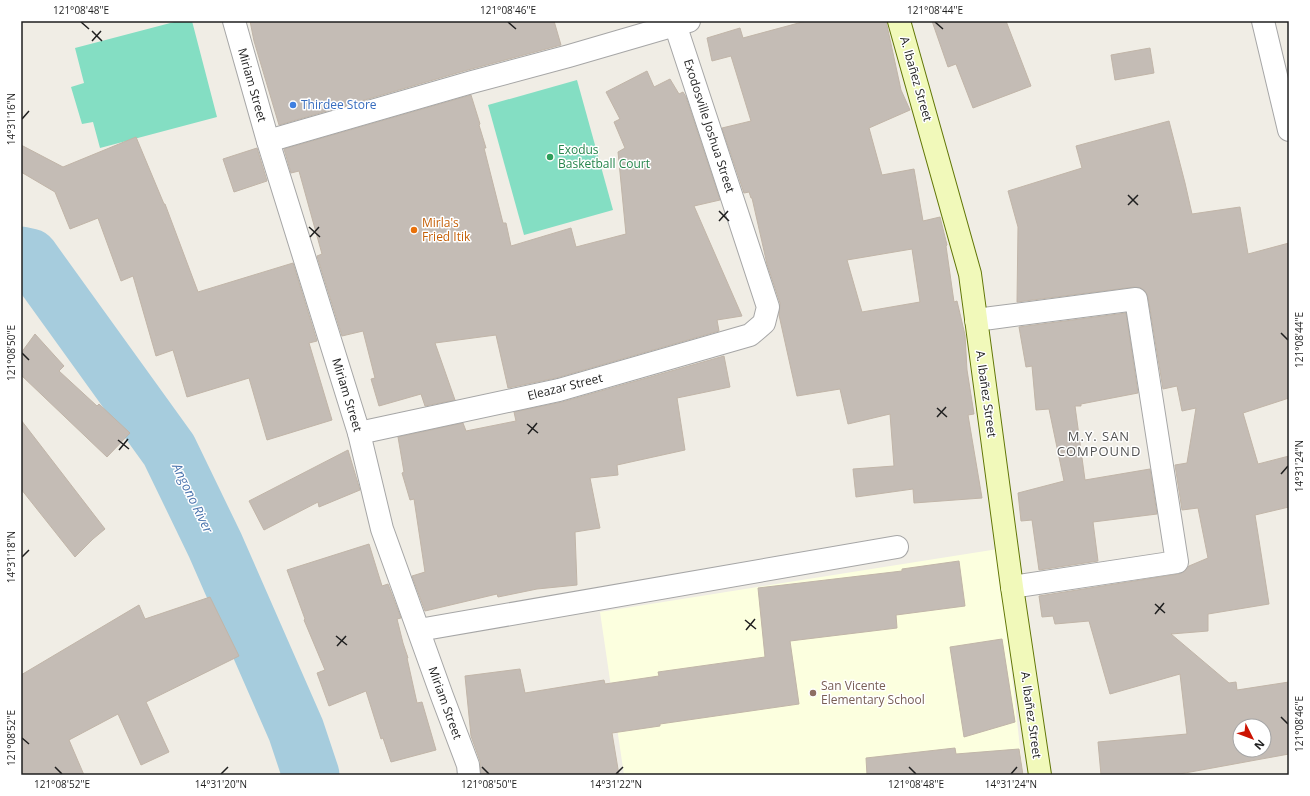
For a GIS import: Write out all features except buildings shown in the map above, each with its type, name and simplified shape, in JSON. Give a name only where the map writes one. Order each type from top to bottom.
[{"type":"street","name":"Miriam Street","points":[[234,21],[268,141],[359,433],[382,529],[469,770]]},
{"type":"street","name":"A. Ibañez Street","points":[[899,21],[970,274],[1012,586],[1040,775]]},
{"type":"street","points":[[1263,21],[1289,130]]},
{"type":"street","points":[[268,141],[472,82],[569,56],[680,22]]},
{"type":"street","name":"Exodosville Joshua Street","points":[[680,22],[768,307],[764,323]]},
{"type":"street","points":[[976,320],[1136,298],[1176,562],[1012,586]]},
{"type":"street","name":"Eleazar Street","points":[[359,433],[559,390],[750,335],[764,323]]},
{"type":"street","points":[[419,630],[897,547]]},
{"type":"shaded area","name":"San Vicente Elementary School","points":[[998,549],[1023,775],[624,775],[600,612]]},
{"type":"green space","points":[[178,21],[192,21],[217,117],[100,148],[93,122],[82,124],[71,87],[84,83],[75,48]]},
{"type":"green space","name":"Exodus Basketball Court","points":[[577,80],[613,210],[524,235],[488,105]]},
{"type":"waterway","name":"Angono River","points":[[21,255],[30,257],[169,450],[215,545],[296,730],[311,775]]},
{"type":"place","name":"Thirdee Store","points":[[293,105]]},
{"type":"place","name":"Exodus Basketball Court","points":[[550,157]]},
{"type":"place","name":"Mirla's Fried Itik","points":[[414,230]]},
{"type":"place","name":"San Vicente Elementary School","points":[[813,693]]},
{"type":"district","name":"M.Y. SAN COMPOUND","points":[[1099,444]]}]
